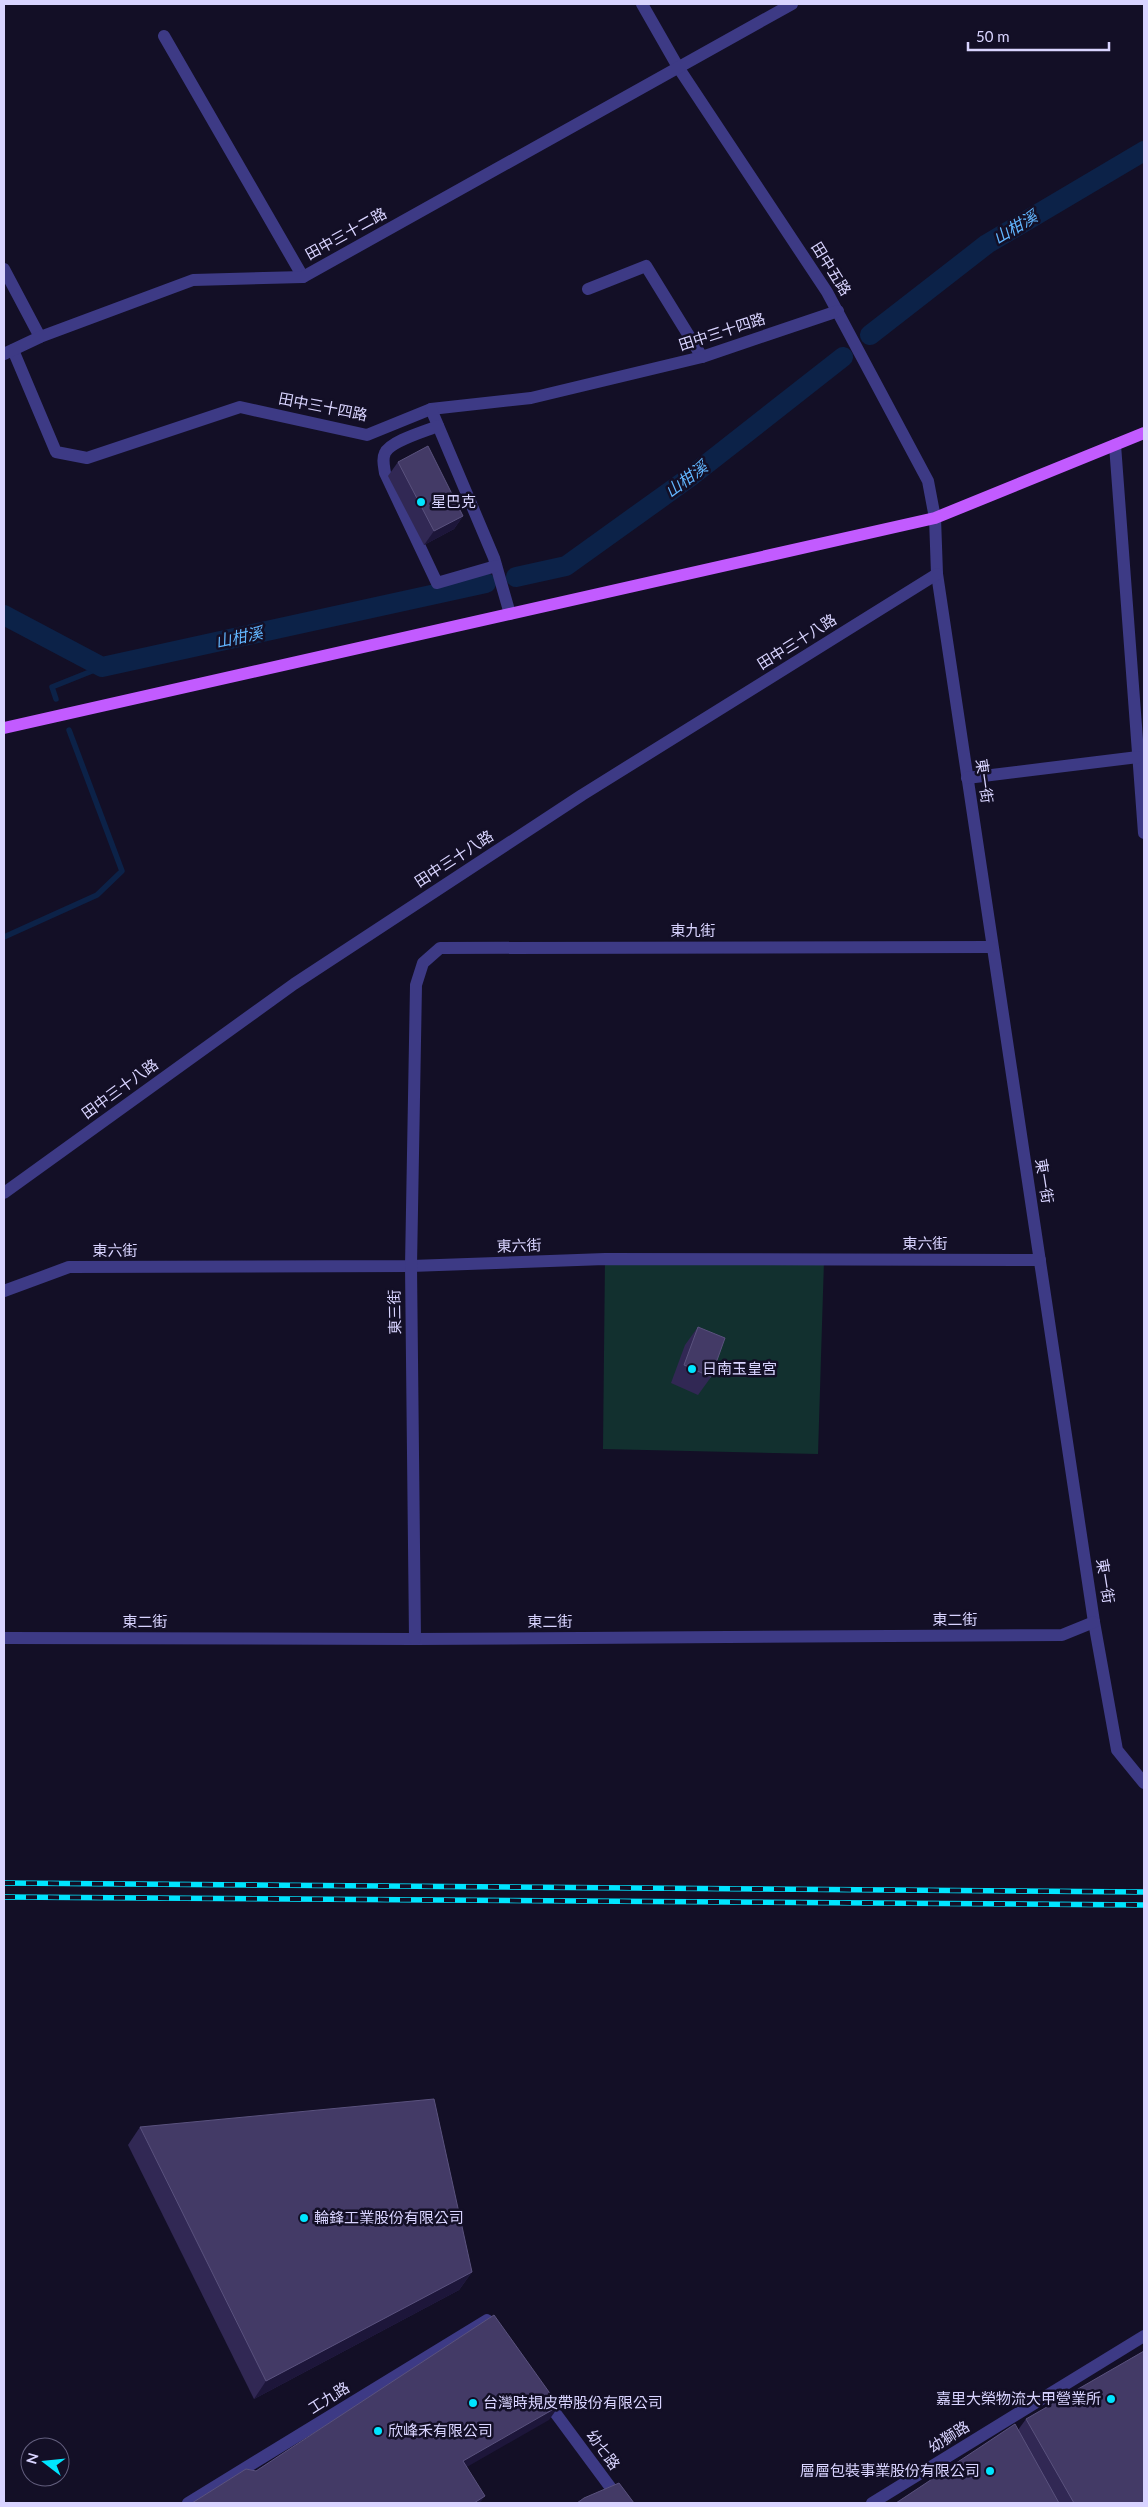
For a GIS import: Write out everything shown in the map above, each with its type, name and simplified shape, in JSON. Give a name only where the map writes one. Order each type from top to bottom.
[{"type":"main road","points":[[4,728],[934,518],[1144,433]]},
{"type":"street","name":"田中五路","points":[[642,4],[678,68],[838,311],[928,481],[934,518],[937,574]]},
{"type":"street","name":"田中三十二路","points":[[8,352],[40,337],[193,280],[303,277],[792,4]]},
{"type":"street","points":[[164,36],[303,277]]},
{"type":"street","points":[[588,289],[646,266],[702,357]]},
{"type":"street","points":[[4,270],[40,337]]},
{"type":"street","name":"田中三十四路","points":[[8,352],[56,452],[87,458],[240,407],[367,435],[431,410],[531,398],[702,357],[838,311]]},
{"type":"street","points":[[431,410],[496,566],[510,614]]},
{"type":"street","points":[[438,426],[392,445],[385,452],[385,473],[437,583],[496,566]]},
{"type":"street","points":[[1116,445],[1144,828]]},
{"type":"street","name":"東一街","points":[[937,574],[1094,1622],[1117,1750],[1144,1782]]},
{"type":"street","name":"田中三十八路","points":[[4,1193],[294,984],[582,796],[937,574]]},
{"type":"street","points":[[967,778],[1138,757]]},
{"type":"street","name":"東九街","points":[[416,985],[423,963],[440,948],[992,948]]},
{"type":"street","name":"東三街","points":[[415,1639],[411,1266],[416,985]]},
{"type":"street","name":"東六街","points":[[4,1291],[69,1267],[411,1266],[605,1259],[1040,1260]]},
{"type":"street","name":"東二街","points":[[4,1638],[415,1639],[1062,1635],[1094,1622]]},
{"type":"street","name":"工九路","points":[[188,2503],[487,2320],[498,2336]]},
{"type":"street","name":"幼獅路","points":[[872,2503],[1144,2336]]},
{"type":"street","name":"幼七路","points":[[540,2392],[622,2503]]},
{"type":"green space","points":[[605,1259],[824,1260],[818,1454],[603,1449]]},
{"type":"building","points":[[428,446],[463,516],[434,531],[398,462]]},
{"type":"building","points":[[698,1327],[725,1338],[711,1377],[684,1365]]},
{"type":"building","name":"輪鋒工業股份有限公司","points":[[434,2099],[472,2272],[266,2381],[140,2127]]},
{"type":"building","points":[[494,2315],[559,2406],[463,2461],[485,2496],[474,2503],[192,2503],[246,2469],[256,2471]]},
{"type":"building","name":"嘉里大榮物流大甲營業所","points":[[1144,2351],[1144,2503],[1074,2503],[1026,2419]]},
{"type":"building","name":"層層包裝事業股份有限公司","points":[[1015,2424],[1059,2503],[896,2503]]},
{"type":"building","points":[[619,2483],[634,2503],[577,2503],[584,2498]]},
{"type":"waterway","name":"山柑溪","points":[[870,335],[987,244],[1144,151]]},
{"type":"waterway","name":"山柑溪","points":[[516,577],[566,566],[690,477],[843,357]]},
{"type":"waterway","name":"山柑溪","points":[[4,615],[102,667],[486,583]]},
{"type":"waterway","points":[[56,699],[52,687],[102,667]]},
{"type":"waterway","points":[[4,937],[97,895],[122,871],[69,730]]},
{"type":"railway","points":[[4,1883],[1144,1892]]},
{"type":"railway","points":[[4,1897],[1144,1905]]},
{"type":"place","name":"星巴克","points":[[421,502]]},
{"type":"place","name":"日南玉皇宮","points":[[692,1369]]},
{"type":"place","name":"輪鋒工業股份有限公司","points":[[304,2218]]},
{"type":"place","name":"嘉里大榮物流大甲營業所","points":[[1111,2399]]},
{"type":"place","name":"台灣時規皮帶股份有限公司","points":[[473,2403]]},
{"type":"place","name":"欣峰禾有限公司","points":[[378,2431]]},
{"type":"place","name":"層層包裝事業股份有限公司","points":[[990,2471]]}]
